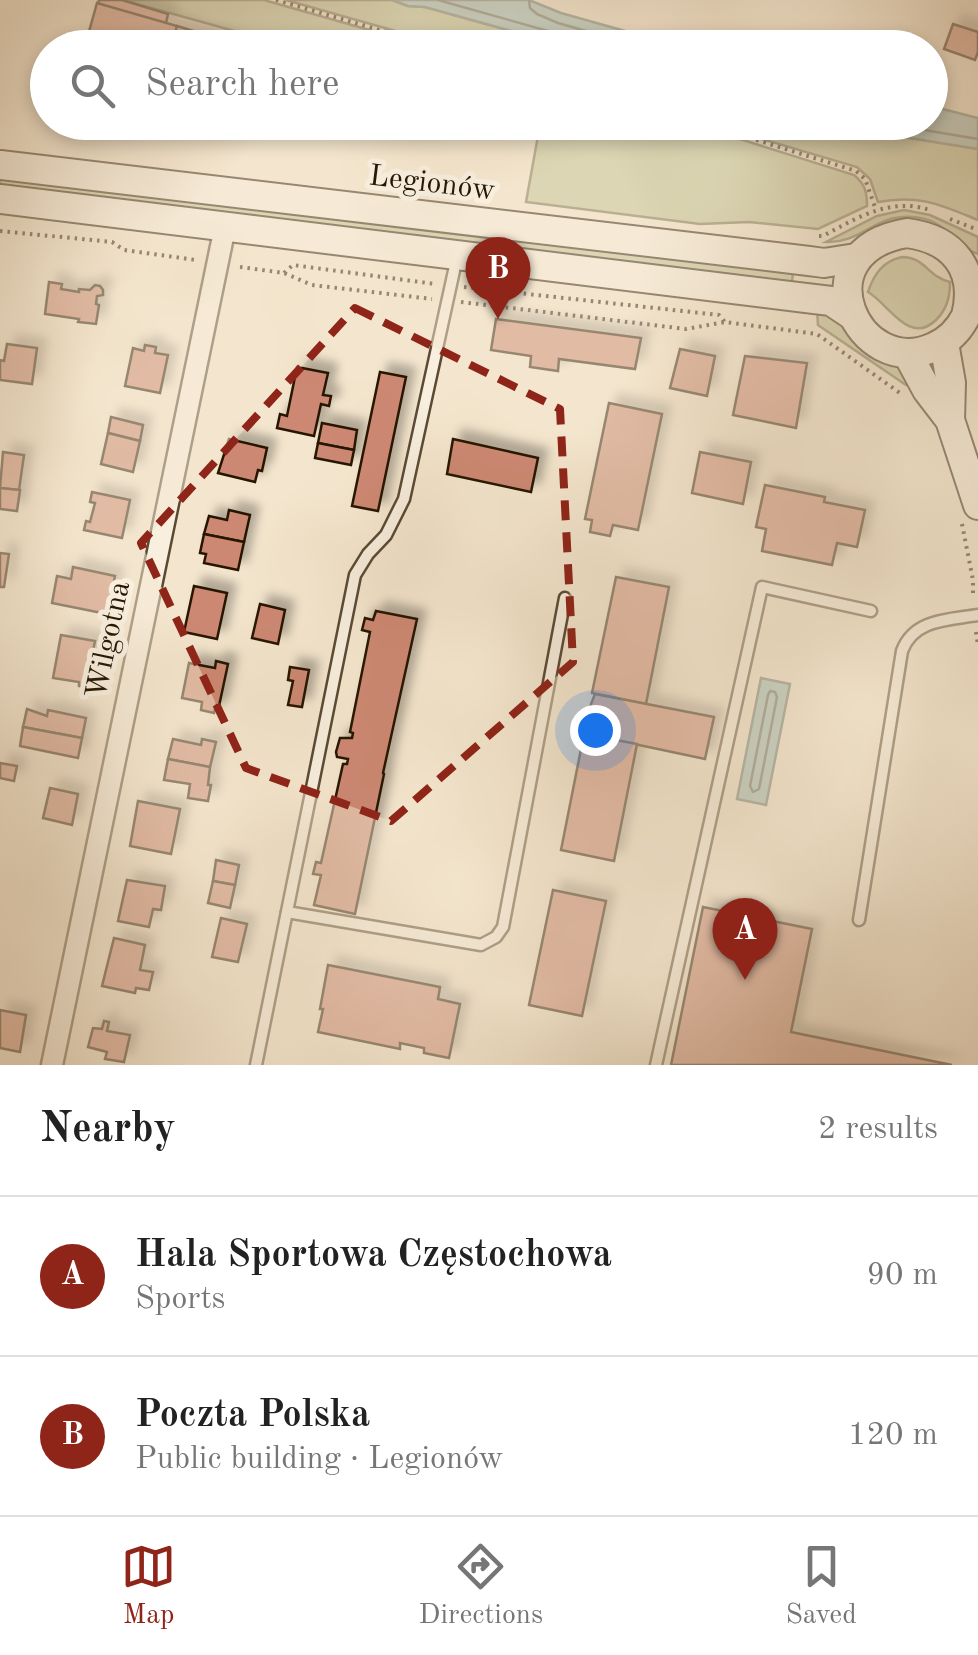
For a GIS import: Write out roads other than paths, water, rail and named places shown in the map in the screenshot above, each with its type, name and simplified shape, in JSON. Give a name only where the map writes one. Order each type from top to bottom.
[{"type":"street","name":"Legionów","points":[[0,165],[810,262],[856,258]]},
{"type":"street","points":[[0,199],[831,301],[852,315]]},
{"type":"street","name":"Wilgotna","points":[[52,1065],[225,227]]},
{"type":"street","points":[[950,420],[950,383],[970,304],[972,263],[928,236],[907,233],[873,242],[856,258],[847,293],[852,315],[874,342],[907,353],[926,351],[961,329]]},
{"type":"street","points":[[907,353],[950,420],[978,505]]},
{"type":"lane","points":[[256,1065],[355,575],[386,534],[404,498],[457,256]]},
{"type":"lane","points":[[656,1065],[762,588],[871,612]]},
{"type":"lane","points":[[287,912],[481,946],[496,937],[503,927],[565,598]]},
{"type":"lane","points":[[859,920],[902,651],[908,637],[931,623],[977,621]]},
{"type":"water","points":[[392,0],[529,0],[622,30],[508,30],[425,7]]},
{"type":"water","points":[[948,110],[978,118],[978,149],[922,140],[948,140]]},
{"type":"water","points":[[761,678],[790,684],[766,805],[737,799]]},
{"type":"place","name":"Poczta Polska","points":[[498,319]]},
{"type":"place","name":"Hala Sportowa Częstochowa","points":[[745,980]]}]
